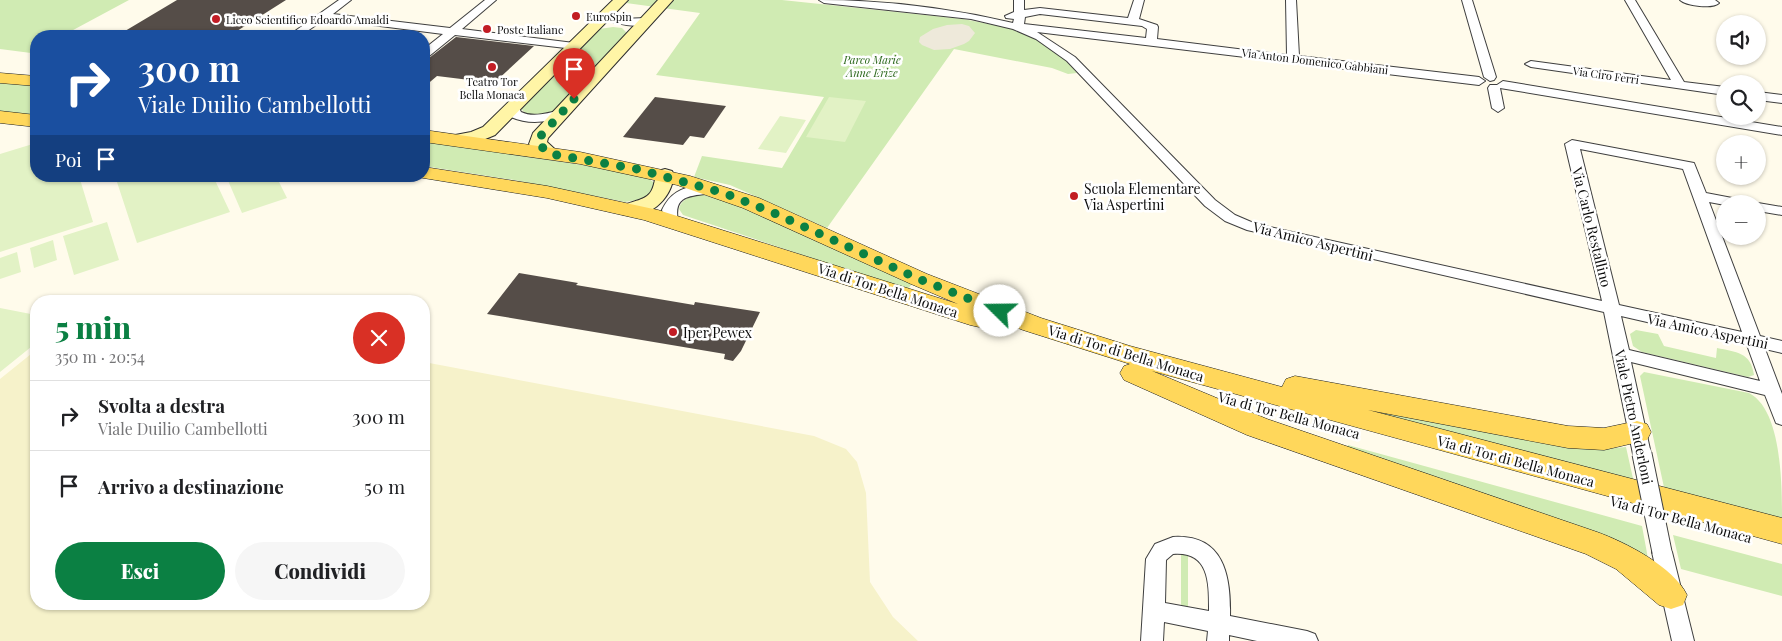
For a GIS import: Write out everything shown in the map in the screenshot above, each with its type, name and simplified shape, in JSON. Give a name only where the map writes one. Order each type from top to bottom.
[{"type":"main road","points":[[456,140],[485,133],[620,1]]},
{"type":"main road","points":[[551,154],[540,146],[537,141],[663,4]]},
{"type":"main road","points":[[0,78],[30,80]]},
{"type":"main road","points":[[0,117],[30,120]]},
{"type":"main road","name":"Via di Tor di Bella Monaca","points":[[430,137],[610,163],[712,189],[774,213],[919,279],[1129,364],[1457,445],[1782,531]]},
{"type":"main road","name":"Via di Tor Bella Monaca","points":[[430,173],[547,192],[671,221],[957,312],[1129,364],[1782,546]]},
{"type":"main road","points":[[629,210],[658,198],[664,188],[665,176]]},
{"type":"main road","points":[[1129,364],[1568,437],[1604,438],[1639,443]]},
{"type":"main road","points":[[1129,364],[1257,427],[1597,545],[1627,559],[1671,595]]},
{"type":"street","points":[[302,30],[346,0]]},
{"type":"street","points":[[430,50],[490,0]]},
{"type":"street","name":"Via Amico Aspertini","points":[[824,0],[992,20],[1018,21],[1061,50],[1205,199],[1221,212],[1238,222],[1270,233],[1782,347]]},
{"type":"street","points":[[1019,0],[1018,21],[1045,11],[1134,22],[1153,26],[1151,42]]},
{"type":"street","points":[[1134,22],[1138,0]]},
{"type":"street","points":[[1291,0],[1292,59]]},
{"type":"street","points":[[1467,0],[1498,108]]},
{"type":"street","points":[[1630,0],[1680,86]]},
{"type":"street","points":[[1685,0],[1714,3]]},
{"type":"street","points":[[323,16],[574,46]]},
{"type":"street","points":[[605,16],[620,22],[646,21]]},
{"type":"street","points":[[1105,37],[1109,19]]},
{"type":"street","name":"Via Anton Domenico Gabbiani","points":[[1018,21],[1105,37],[1492,83],[1782,131]]},
{"type":"street","points":[[1061,50],[1066,39],[1085,34]]},
{"type":"street","name":"Via Ciro Ferri","points":[[1531,64],[1716,90]]},
{"type":"street","points":[[1766,97],[1782,99]]},
{"type":"street","points":[[513,107],[515,114],[526,118],[545,118],[560,114]]},
{"type":"street","name":"Via Carlo Restallino","points":[[1612,310],[1572,144],[1689,166],[1700,196]]},
{"type":"street","points":[[671,221],[669,210],[677,197],[690,191],[712,189]]},
{"type":"street","points":[[1700,196],[1716,199]]},
{"type":"street","points":[[1700,196],[1782,418]]},
{"type":"street","points":[[1766,208],[1782,211]]},
{"type":"street","name":"Viale Pietro Anderloni","points":[[1612,310],[1671,595],[1683,641]]},
{"type":"street","points":[[1621,354],[1772,390]]},
{"type":"street","points":[[1152,641],[1155,563],[1158,554],[1169,546],[1187,546],[1203,553],[1216,568],[1218,632]]},
{"type":"street","points":[[1153,610],[1218,632],[1307,641]]},
{"type":"shaded area","points":[[962,24],[969,26],[975,33],[964,44],[950,49],[934,50],[919,42],[920,37],[933,29],[947,25]]},
{"type":"shaded area","points":[[30,355],[30,610],[430,610],[430,363],[814,436],[846,449],[857,462],[866,493],[870,582],[893,617],[918,641],[0,641],[0,379]]},
{"type":"green space","points":[[0,0],[129,0],[73,30],[30,30],[30,53],[0,49]]},
{"type":"green space","name":"Parco Marie Anne Erize","points":[[629,0],[782,0],[963,19],[1015,29],[1041,42],[1066,60],[1077,73],[1068,74],[1052,68],[954,49],[827,228],[730,185],[694,177],[702,156],[782,168],[824,97],[656,75],[700,13],[626,3]]},
{"type":"green space","points":[[622,28],[627,33],[555,110],[537,115],[524,112],[521,108],[599,29]]},
{"type":"green space","points":[[0,83],[30,86],[30,115],[0,112]]},
{"type":"green space","points":[[829,97],[866,101],[845,142],[806,137]]},
{"type":"green space","points":[[780,116],[806,120],[786,153],[758,149]]},
{"type":"green space","points":[[430,142],[615,170],[648,178],[657,185],[648,198],[625,202],[514,180],[430,167]]},
{"type":"green space","points":[[30,145],[30,182],[81,182],[93,222],[0,252],[0,154]]},
{"type":"green space","points":[[117,182],[216,182],[230,212],[137,243]]},
{"type":"green space","points":[[229,182],[279,182],[287,198],[242,213]]},
{"type":"green space","points":[[700,194],[732,203],[912,284],[907,290],[683,215],[679,209],[684,200]]},
{"type":"green space","points":[[107,222],[119,260],[74,275],[63,236]]},
{"type":"green space","points":[[53,240],[57,260],[34,268],[30,248]]},
{"type":"green space","points":[[17,252],[21,272],[0,279],[0,258]]},
{"type":"green space","points":[[0,308],[30,314],[30,348],[0,372]]},
{"type":"green space","points":[[1636,330],[1658,334],[1664,346],[1716,358],[1717,348],[1742,354],[1750,362],[1754,375],[1748,377],[1642,352],[1633,346],[1630,334]]},
{"type":"green space","points":[[1644,372],[1749,393],[1760,402],[1768,415],[1774,431],[1778,450],[1782,522],[1665,492],[1640,376]]},
{"type":"green space","points":[[1354,406],[1604,449],[1626,447],[1634,483],[1355,411]]},
{"type":"green space","points":[[1348,445],[1642,526],[1649,564],[1347,447]]},
{"type":"green space","points":[[1673,535],[1782,564],[1782,596],[1681,569]]},
{"type":"green space","points":[[1181,552],[1188,553],[1188,613],[1181,611]]},
{"type":"building","name":"Liceo Scientifico Edoardo Amaldi","points":[[177,0],[286,0],[238,30],[127,30]]},
{"type":"building","points":[[456,37],[534,46],[494,83],[437,76],[430,82],[430,57]]},
{"type":"building","points":[[655,97],[726,106],[704,138],[690,136],[683,145],[623,137]]},
{"type":"building","name":"Iper Pewex","points":[[519,273],[578,283],[576,285],[694,305],[695,302],[760,312],[741,351],[733,361],[724,359],[725,354],[487,314]]},
{"type":"place","name":"EuroSpin","points":[[576,16]]},
{"type":"place","name":"Liceo Scientifico Edoardo Amaldi","points":[[216,19]]},
{"type":"place","name":"Poste Italiane","points":[[487,29]]},
{"type":"place","name":"Teatro Tor Bella Monaca","points":[[492,67]]},
{"type":"place","name":"Scuola Elementare Via Aspertini","points":[[1074,196]]},
{"type":"place","name":"Iper Pewex","points":[[673,332]]},
{"type":"route","points":[[574,99],[541,134],[537,141],[538,144],[551,154],[637,169],[683,180],[724,193],[774,213],[919,279],[1000,311]]}]
